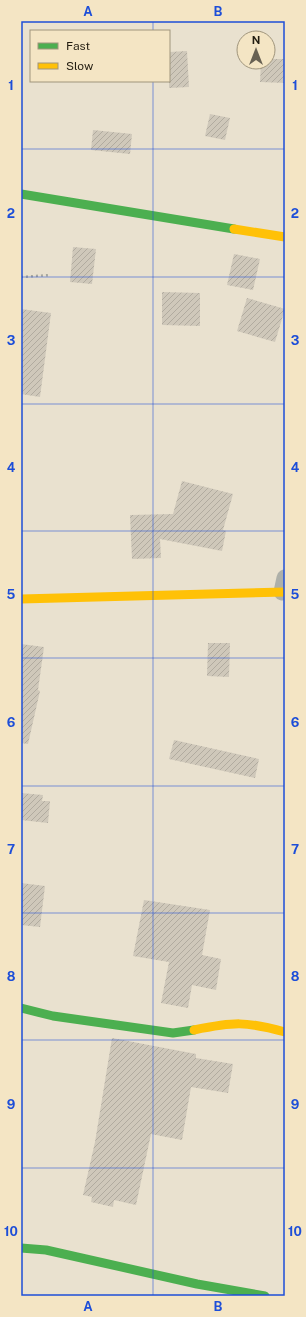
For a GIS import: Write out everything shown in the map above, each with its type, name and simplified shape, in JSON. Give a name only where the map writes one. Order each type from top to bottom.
[{"type":"street","points":[[21,194],[285,237]]},
{"type":"street","points":[[21,599],[284,588]]},
{"type":"street","points":[[21,1008],[53,1016],[173,1033],[234,1023],[251,1024],[285,1032]]},
{"type":"street","points":[[21,1248],[46,1250],[196,1284],[265,1296]]},
{"type":"path","points":[[21,277],[50,275]]},
{"type":"building","points":[[187,51],[189,87],[169,88],[170,52]]},
{"type":"building","points":[[276,59],[285,59],[285,83],[260,82],[261,70],[276,70]]},
{"type":"building","points":[[210,114],[230,118],[225,140],[205,136]]},
{"type":"building","points":[[93,130],[132,134],[130,154],[91,150]]},
{"type":"building","points":[[73,247],[96,249],[92,284],[70,282]]},
{"type":"building","points":[[234,254],[260,259],[253,290],[227,285]]},
{"type":"building","points":[[162,292],[200,293],[200,326],[162,325]]},
{"type":"building","points":[[247,298],[285,309],[275,342],[237,331]]},
{"type":"building","points":[[21,309],[51,313],[40,397],[21,394]]},
{"type":"building","points":[[182,481],[233,494],[223,530],[226,531],[222,551],[160,539],[161,558],[132,559],[130,515],[173,514]]},
{"type":"building","points":[[208,643],[230,643],[229,677],[207,676]]},
{"type":"building","points":[[21,644],[44,647],[38,690],[40,691],[28,744],[21,743]]},
{"type":"building","points":[[174,740],[259,759],[255,778],[169,759]]},
{"type":"building","points":[[21,793],[43,795],[42,801],[50,801],[48,823],[21,820]]},
{"type":"building","points":[[21,883],[45,886],[40,927],[21,925]]},
{"type":"building","points":[[144,900],[210,910],[202,955],[221,959],[216,990],[192,985],[188,1008],[161,1003],[169,962],[133,956]]},
{"type":"building","points":[[112,1038],[196,1054],[196,1058],[233,1064],[228,1093],[191,1087],[182,1140],[151,1134],[136,1205],[114,1200],[113,1207],[91,1202],[92,1197],[83,1195],[95,1142]]},
{"type":"traffic: fast","points":[[21,194],[234,229]]},
{"type":"traffic: fast","points":[[21,1008],[53,1016],[173,1033],[194,1030]]},
{"type":"traffic: fast","points":[[21,1248],[46,1250],[197,1284],[265,1296]]},
{"type":"traffic: slow","points":[[234,229],[285,237]]},
{"type":"traffic: slow","points":[[21,599],[285,592]]},
{"type":"traffic: slow","points":[[194,1030],[219,1025],[249,1024],[285,1032]]}]
